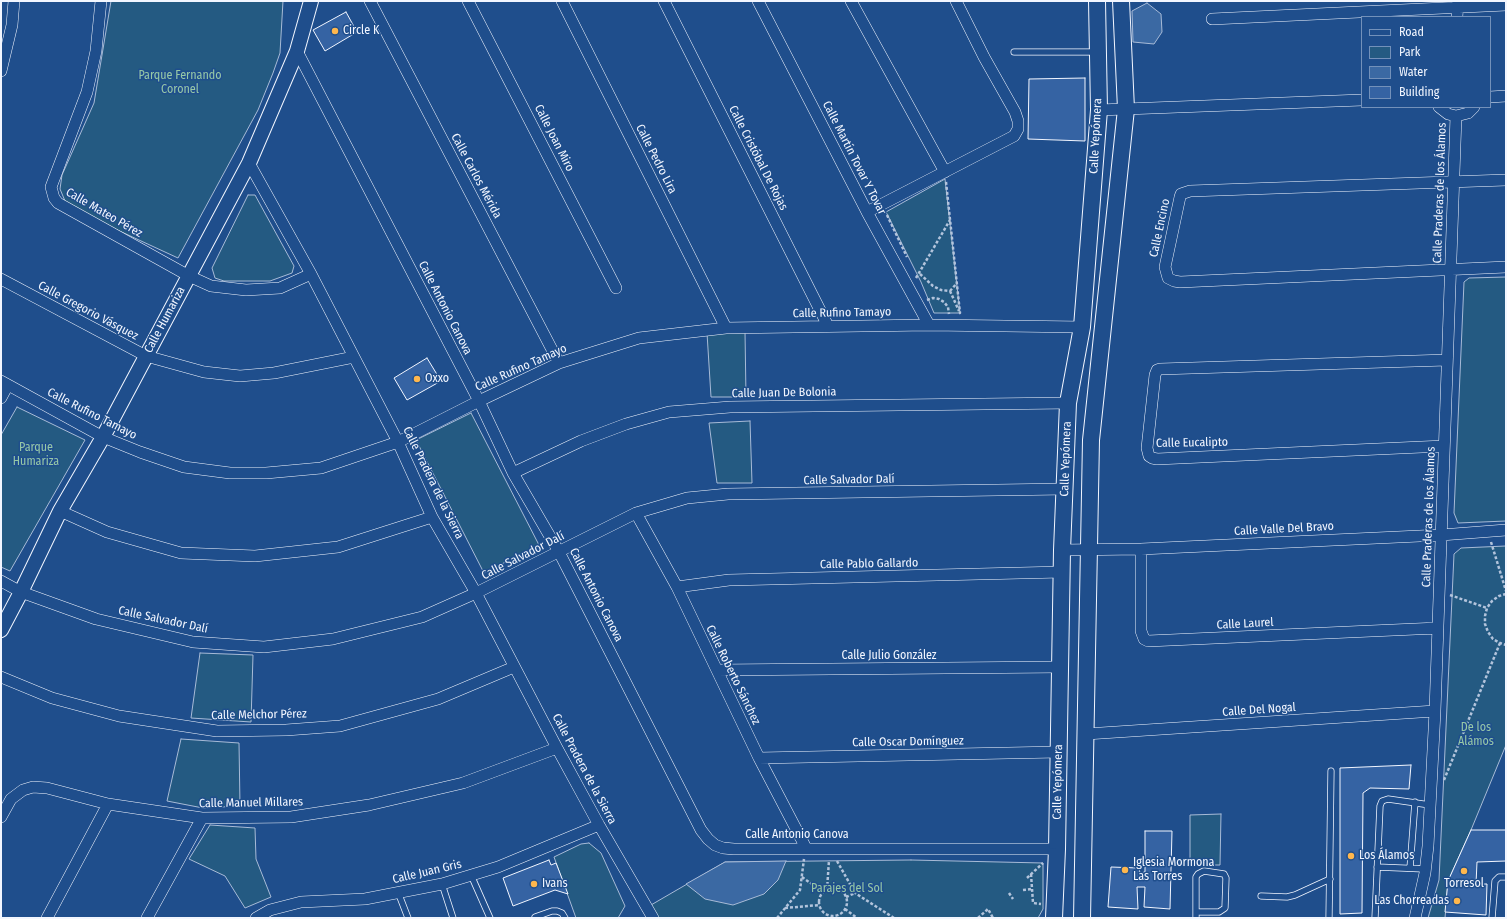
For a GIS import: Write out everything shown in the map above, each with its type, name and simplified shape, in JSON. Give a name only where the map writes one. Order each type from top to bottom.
[{"type":"main road","name":"Calle Yepómera","points":[[1054,918],[1057,849],[1062,550],[1068,403],[1082,327],[1099,110],[1097,1]]},
{"type":"main road","name":"Calle Yepómera","points":[[1082,918],[1091,440],[1126,109],[1121,1]]},
{"type":"main road","points":[[1044,918],[1055,898]]},
{"type":"street","points":[[1,71],[12,25],[14,1]]},
{"type":"street","name":"Calle Mateo Pérez","points":[[101,1],[96,51],[87,92],[52,187],[52,192],[58,203],[189,276],[212,286],[246,290],[280,288],[311,274]]},
{"type":"street","name":"Calle Humariza","points":[[1,630],[60,512],[103,437],[249,163],[297,51],[311,1]]},
{"type":"street","name":"Calle Carlos Mérida","points":[[370,1],[559,363]]},
{"type":"street","name":"Calle Joan Miro","points":[[468,1],[616,288]]},
{"type":"street","name":"Calle Pedro Lira","points":[[562,1],[726,328]]},
{"type":"street","name":"Calle Cristóbal De Rojas","points":[[664,1],[828,326]]},
{"type":"street","name":"Calle Martín Tovar Y Tovar","points":[[758,1],[867,212],[929,325]]},
{"type":"street","points":[[851,1],[945,172]]},
{"type":"street","points":[[867,212],[1014,136],[1018,129],[1018,121],[1015,112],[984,57],[956,1]]},
{"type":"street","points":[[1212,19],[1506,5]]},
{"type":"street","name":"Calle Antonio Canova","points":[[297,51],[479,401],[513,473],[559,552],[697,823],[708,839],[715,845],[723,848],[1057,849]]},
{"type":"street","points":[[1491,97],[1506,96]]},
{"type":"street","points":[[1099,110],[1361,100]]},
{"type":"street","points":[[1440,108],[1448,114],[1456,116],[1468,113],[1473,108]]},
{"type":"street","name":"Calle Praderas de los Álamos","points":[[1414,918],[1425,869],[1435,711],[1456,116]]},
{"type":"street","name":"Calle Pradera de la Sierra","points":[[249,163],[311,274],[398,442],[432,517],[476,594],[599,825],[653,918]]},
{"type":"street","name":"Calle Encino","points":[[1506,180],[1453,183],[1190,190],[1181,194],[1180,197],[1165,267],[1168,278],[1180,282],[1450,268],[1506,267]]},
{"type":"street","name":"Calle Gregorio Vásquez","points":[[1,279],[146,356],[204,372],[240,376],[274,373],[354,357]]},
{"type":"street","name":"Calle Rufino Tamayo","points":[[5,383],[103,437],[140,452],[184,467],[230,473],[266,473],[321,468],[398,442],[559,363],[639,338],[726,328],[929,325],[1082,327]]},
{"type":"street","name":"Calle Eucalipto","points":[[1444,446],[1157,458],[1152,458],[1149,456],[1147,448],[1156,373],[1160,369],[1447,360]]},
{"type":"street","points":[[1,398],[5,383]]},
{"type":"street","name":"Calle Juan De Bolonia","points":[[513,473],[581,441],[626,424],[669,412],[730,407],[1068,403]]},
{"type":"street","name":"Calle Salvador Dalí","points":[[1,581],[21,592],[96,619],[193,642],[264,647],[333,638],[422,617],[476,594],[636,513],[687,498],[728,494],[1065,489]]},
{"type":"street","points":[[60,512],[108,532],[181,553],[255,556],[338,547],[432,517]]},
{"type":"street","name":"Calle Roberto Sánchez","points":[[636,513],[677,587],[759,758],[805,848]]},
{"type":"street","name":"Calle Valle Del Bravo","points":[[1062,550],[1141,549],[1441,535],[1506,530]]},
{"type":"street","name":"Calle Laurel","points":[[1141,549],[1141,631],[1144,638],[1148,641],[1438,628]]},
{"type":"street","name":"Calle Pablo Gallardo","points":[[677,587],[729,580],[1062,572]]},
{"type":"street","name":"Calle Melchor Pérez","points":[[1,676],[52,698],[119,716],[217,731],[286,730],[340,726],[438,699],[514,667]]},
{"type":"street","name":"Calle Julio González","points":[[717,670],[1060,667]]},
{"type":"street","name":"Calle Del Nogal","points":[[1086,734],[1435,711]]},
{"type":"street","name":"Calle Manuel Millares","points":[[1,817],[11,798],[17,793],[33,787],[47,788],[108,804],[202,818],[291,817],[370,805],[463,784],[557,748]]},
{"type":"street","name":"Calle Oscar Domínguez","points":[[759,758],[1058,752]]},
{"type":"street","points":[[47,918],[108,804]]},
{"type":"street","points":[[147,918],[202,818]]},
{"type":"street","name":"Calle Juan Gris","points":[[256,918],[270,910],[301,902],[365,899],[442,884],[498,867],[599,825]]},
{"type":"lane","points":[[1014,52],[1097,52]]},
{"type":"lane","points":[[1329,918],[1331,771]]},
{"type":"lane","points":[[1375,918],[1380,806],[1382,802],[1388,799],[1430,805]]},
{"type":"lane","points":[[1410,868],[1415,802]]},
{"type":"lane","points":[[1377,867],[1425,869]]},
{"type":"lane","points":[[1204,871],[1224,874],[1226,878],[1225,908],[1219,912],[1196,915],[1196,877],[1198,874],[1204,871]]},
{"type":"lane","points":[[471,875],[490,918]]},
{"type":"lane","points":[[1492,918],[1495,881],[1499,877],[1506,877]]},
{"type":"lane","points":[[1261,896],[1287,898],[1330,879]]},
{"type":"lane","points":[[442,884],[453,918]]},
{"type":"lane","points":[[398,892],[408,918]]},
{"type":"lane","points":[[535,917],[552,911],[557,911],[562,913],[565,918]]},
{"type":"path","points":[[945,172],[962,325]]},
{"type":"path","points":[[916,278],[920,274],[950,219]]},
{"type":"path","points":[[920,274],[933,286],[950,292]]},
{"type":"path","points":[[950,292],[957,283]]},
{"type":"path","points":[[950,292],[960,313]]},
{"type":"path","points":[[927,300],[933,298],[944,302],[948,307],[949,314]]},
{"type":"path","points":[[1488,532],[1506,592],[1492,601],[1487,608],[1485,616],[1486,628],[1493,639],[1506,645]]},
{"type":"path","points":[[1439,591],[1487,608]]},
{"type":"path","points":[[1444,781],[1500,643]]},
{"type":"path","points":[[777,918],[800,890],[805,848]]},
{"type":"path","points":[[827,890],[833,848]]},
{"type":"path","points":[[833,848],[837,861],[855,892],[894,918]]},
{"type":"path","points":[[1031,874],[1034,903]]},
{"type":"path","points":[[802,877],[823,892]]},
{"type":"path","points":[[1023,890],[1032,888]]},
{"type":"path","points":[[836,889],[844,893],[846,897],[847,901],[844,909],[837,916],[825,913],[820,905],[819,900],[823,892],[827,890],[836,889]]},
{"type":"path","points":[[846,897],[855,892]]},
{"type":"path","points":[[1009,893],[1013,899]]},
{"type":"path","points":[[785,908],[820,905]]},
{"type":"path","points":[[844,909],[857,918]]},
{"type":"path","points":[[978,918],[988,909],[993,918]]},
{"type":"green space","name":"Parque Fernando Coronel","points":[[111,1],[283,1],[280,53],[258,110],[178,258],[76,211],[65,201],[60,189],[62,175],[94,103]]},
{"type":"green space","points":[[945,179],[960,313],[934,313],[921,282],[886,212]]},
{"type":"green space","points":[[248,195],[255,195],[294,266],[292,273],[270,281],[224,281],[215,278],[212,268]]},
{"type":"green space","points":[[1506,277],[1506,521],[1458,523],[1454,513],[1464,282],[1469,278]]},
{"type":"green space","points":[[745,331],[746,397],[711,397],[707,333]]},
{"type":"green space","name":"Parque Humariza","points":[[17,407],[85,440],[10,571],[1,567],[1,435]]},
{"type":"green space","points":[[471,413],[539,545],[484,573],[416,440]]},
{"type":"green space","points":[[750,421],[752,483],[717,483],[709,423]]},
{"type":"green space","name":"De los Alámos","points":[[1506,546],[1506,745],[1448,881],[1445,918],[1428,918],[1439,880],[1454,554],[1461,548]]},
{"type":"green space","points":[[200,653],[253,655],[251,722],[191,718]]},
{"type":"green space","points":[[181,739],[239,743],[240,806],[203,808],[167,801]]},
{"type":"green space","points":[[1221,814],[1220,865],[1190,865],[1190,815]]},
{"type":"green space","points":[[210,825],[255,828],[256,859],[271,897],[245,908],[225,876],[189,859]]},
{"type":"green space","points":[[589,843],[601,853],[625,906],[618,918],[576,918],[554,857],[581,844]]},
{"type":"green space","name":"Parajes del Sol","points":[[911,860],[1043,863],[1043,909],[1038,918],[659,918],[654,915],[651,905],[725,862]]},
{"type":"water","points":[[1147,3],[1161,14],[1162,32],[1154,44],[1133,42],[1132,11]]},
{"type":"water","points":[[786,861],[778,880],[764,894],[733,905],[705,899],[686,884],[725,862]]},
{"type":"building","name":"Circle K","points":[[346,12],[357,32],[325,51],[313,30]]},
{"type":"building","points":[[1085,78],[1085,141],[1028,139],[1029,79]]},
{"type":"building","name":"Oxxo","points":[[427,358],[441,381],[407,400],[394,378]]},
{"type":"building","name":"Los Álamos","points":[[1411,765],[1409,789],[1370,788],[1363,793],[1362,913],[1340,914],[1340,768]]},
{"type":"building","name":"Torresol","points":[[1471,830],[1506,830],[1506,861],[1477,862],[1476,884],[1487,884],[1486,915],[1445,912],[1448,881]]},
{"type":"building","name":"Iglesia Mormona Las Torres","points":[[1145,831],[1172,831],[1170,909],[1144,907],[1145,887],[1137,887],[1138,909],[1108,907],[1111,867],[1139,868],[1140,873],[1145,872]]},
{"type":"building","name":"Ivans","points":[[549,860],[551,865],[556,863],[568,894],[555,890],[513,906],[503,878]]},
{"type":"place","name":"Circle K","points":[[335,31]]},
{"type":"place","name":"Oxxo","points":[[417,379]]},
{"type":"place","name":"Los Álamos","points":[[1351,856]]},
{"type":"place","name":"Iglesia Mormona Las Torres","points":[[1125,870]]},
{"type":"place","name":"Torresol","points":[[1464,871]]},
{"type":"place","name":"Ivans","points":[[534,884]]},
{"type":"place","name":"Las Chorreadas","points":[[1457,901]]}]
